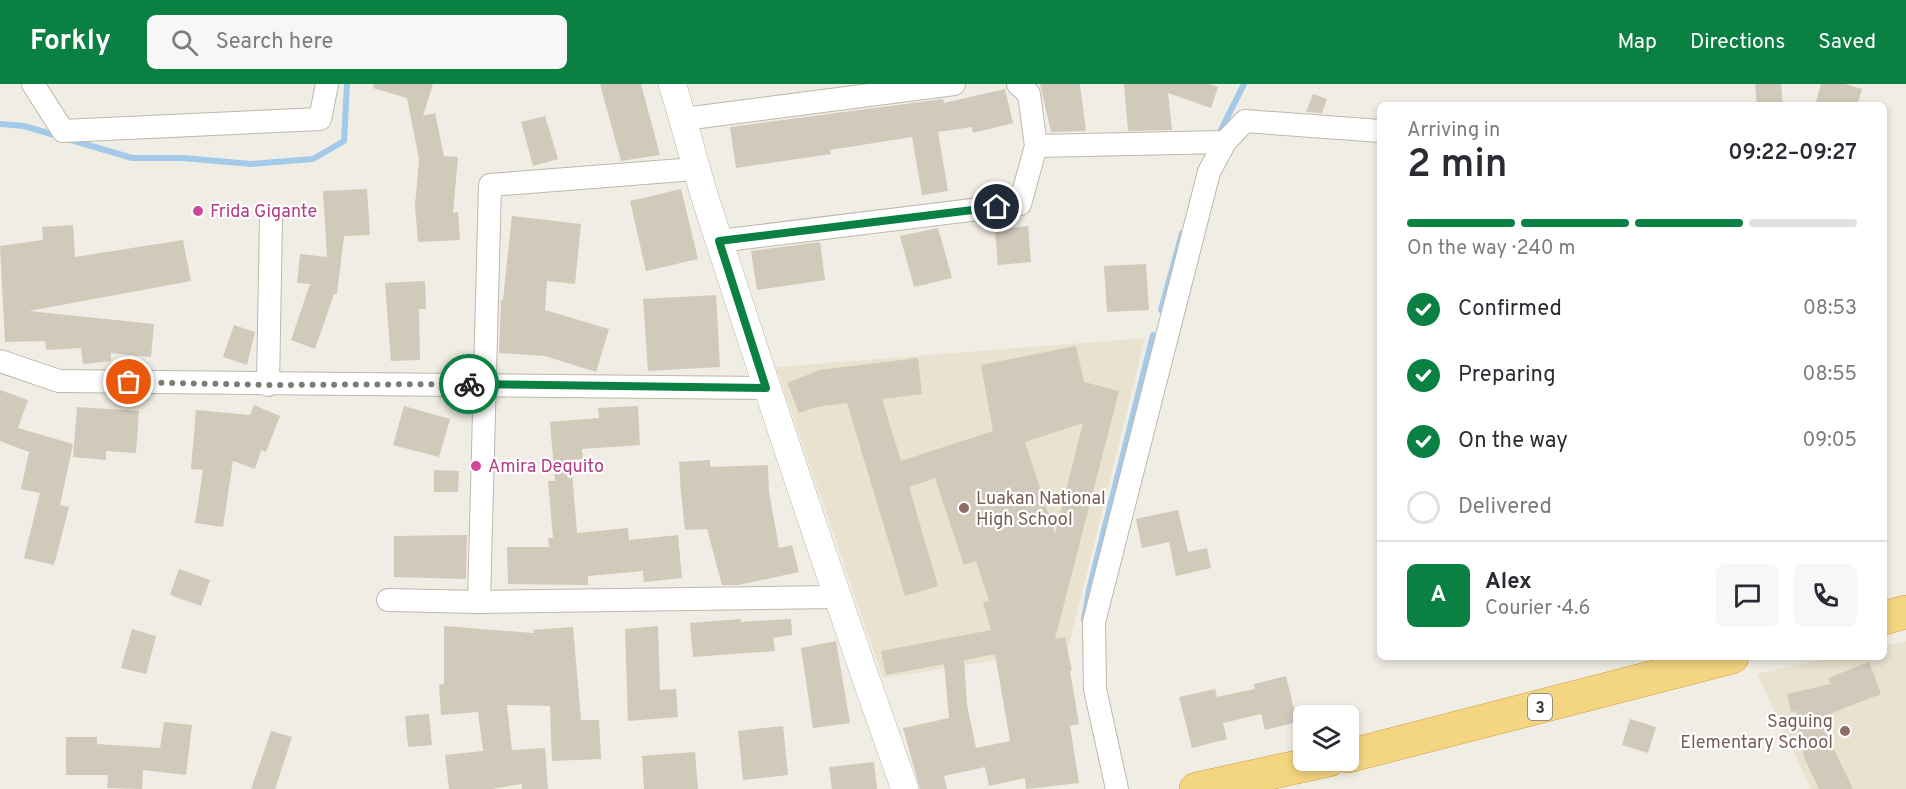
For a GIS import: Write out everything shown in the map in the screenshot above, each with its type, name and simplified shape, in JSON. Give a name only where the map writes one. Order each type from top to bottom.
[{"type":"highway","points":[[1887,617],[1906,612]]},
{"type":"highway","name":"3","points":[[1359,753],[1720,660]]},
{"type":"highway","points":[[1196,789],[1293,768]]},
{"type":"street","points":[[33,84],[63,131],[320,119],[327,84]]},
{"type":"street","points":[[672,84],[684,119],[695,169],[766,388],[836,597],[905,789]]},
{"type":"street","points":[[684,119],[843,91],[954,84]]},
{"type":"street","points":[[719,241],[1020,204],[1036,146],[1029,93],[1018,84]]},
{"type":"street","points":[[1118,789],[1095,689],[1094,622],[1209,172],[1225,142],[1245,121],[1377,130]]},
{"type":"street","points":[[1036,146],[1225,142]]},
{"type":"street","points":[[479,602],[490,185],[695,169]]},
{"type":"street","points":[[268,385],[271,218]]},
{"type":"street","points":[[0,361],[59,381],[268,385],[484,384],[766,388]]},
{"type":"street","points":[[388,600],[479,602],[836,597]]},
{"type":"shaded area","name":"Luakan National High School","points":[[1145,338],[1068,649],[883,678],[776,367]]},
{"type":"shaded area","name":"Saguing Elementary School","points":[[1906,641],[1906,789],[1811,789],[1757,674],[1820,660],[1887,660],[1887,645]]},
{"type":"building","points":[[374,84],[433,84],[423,116],[435,113],[444,156],[458,157],[453,213],[458,212],[460,240],[418,242],[415,206],[419,159],[407,98],[373,88]]},
{"type":"building","points":[[600,84],[641,84],[660,155],[621,161]]},
{"type":"building","points":[[1040,84],[1080,84],[1086,131],[1051,132]]},
{"type":"building","points":[[1124,84],[1209,84],[1218,87],[1211,108],[1168,93],[1172,130],[1128,131]]},
{"type":"building","points":[[1755,84],[1781,84],[1783,102],[1757,102]]},
{"type":"building","points":[[1821,84],[1845,84],[1862,89],[1858,102],[1816,102]]},
{"type":"building","points":[[1005,89],[1013,123],[973,133],[972,127],[938,132],[948,191],[922,195],[912,137],[830,150],[831,154],[736,168],[730,127],[943,99],[944,103]]},
{"type":"building","points":[[1313,94],[1327,99],[1322,113],[1306,112]]},
{"type":"building","points":[[545,116],[558,159],[533,166],[521,122]]},
{"type":"building","points":[[367,189],[370,235],[344,236],[337,294],[334,294],[315,349],[291,340],[310,284],[297,283],[300,254],[327,257],[323,191]]},
{"type":"building","points":[[681,189],[698,259],[646,271],[630,201]]},
{"type":"building","points":[[512,216],[581,224],[575,284],[547,281],[545,310],[609,329],[596,372],[545,356],[499,353],[501,300],[503,300]]},
{"type":"building","points":[[73,225],[75,257],[183,240],[191,281],[29,311],[154,324],[151,357],[111,353],[111,361],[83,364],[81,348],[46,350],[45,341],[5,342],[0,246],[43,240],[42,227]]},
{"type":"building","points":[[1028,226],[1031,262],[998,265],[995,230]]},
{"type":"building","points":[[938,228],[952,278],[914,287],[900,236]]},
{"type":"building","points":[[820,242],[825,280],[757,290],[751,251]]},
{"type":"building","points":[[1146,264],[1149,310],[1107,312],[1104,266]]},
{"type":"building","points":[[425,281],[426,309],[419,309],[420,360],[391,361],[385,283]]},
{"type":"building","points":[[716,295],[720,367],[648,371],[643,299]]},
{"type":"building","points":[[234,325],[255,332],[247,365],[223,357]]},
{"type":"building","points":[[1076,346],[1084,382],[1119,391],[1055,639],[1065,637],[1072,671],[1070,671],[1079,724],[1070,726],[1079,783],[1026,789],[1025,778],[989,786],[985,767],[944,776],[947,789],[920,789],[903,728],[949,718],[944,664],[886,675],[881,651],[991,630],[983,602],[989,601],[976,561],[964,565],[935,478],[909,487],[938,586],[905,596],[847,403],[816,407],[799,413],[787,383],[820,370],[918,358],[922,394],[882,399],[901,461],[993,431],[981,365]],"holes":[[[1083,423],[1055,534],[1025,442]],[[995,654],[1010,741],[976,748],[967,705],[964,660]]]},
{"type":"building","points":[[0,390],[28,400],[18,428],[73,444],[60,505],[69,507],[54,565],[24,558],[40,493],[21,489],[29,452],[0,441]]},
{"type":"building","points":[[254,405],[280,416],[266,452],[261,450],[255,469],[233,461],[223,527],[195,523],[203,470],[191,469],[196,410],[250,415]]},
{"type":"building","points":[[404,406],[450,419],[439,457],[393,445]]},
{"type":"building","points":[[638,406],[640,445],[582,449],[583,459],[571,460],[577,533],[628,528],[629,540],[678,535],[682,578],[644,582],[643,571],[588,576],[588,585],[508,584],[507,547],[549,547],[548,538],[553,538],[548,481],[555,481],[550,422],[599,418],[598,408]]},
{"type":"building","points":[[77,407],[139,411],[136,453],[106,451],[106,460],[73,457]]},
{"type":"building","points":[[710,460],[710,467],[768,465],[769,492],[779,548],[792,545],[799,572],[738,585],[722,585],[707,529],[685,530],[681,493],[679,462]]},
{"type":"building","points":[[434,470],[459,471],[458,492],[434,492]]},
{"type":"building","points":[[1178,510],[1188,552],[1207,548],[1211,568],[1176,576],[1169,542],[1142,548],[1136,519]]},
{"type":"building","points":[[467,535],[466,579],[394,577],[394,536]]},
{"type":"building","points":[[179,569],[210,580],[201,606],[170,595]]},
{"type":"building","points":[[741,619],[741,622],[791,619],[792,635],[773,638],[775,651],[693,657],[690,623]]},
{"type":"building","points":[[444,626],[534,633],[533,630],[573,627],[581,720],[599,720],[601,759],[552,761],[550,706],[507,705],[512,750],[545,748],[548,789],[522,789],[522,784],[492,789],[449,789],[445,755],[483,751],[478,712],[441,715],[439,685],[444,684]]},
{"type":"building","points":[[658,626],[660,690],[676,689],[678,717],[628,721],[625,629]]},
{"type":"building","points":[[132,629],[156,636],[146,674],[121,668]]},
{"type":"building","points":[[836,641],[850,723],[813,728],[801,648]]},
{"type":"building","points":[[1869,662],[1881,694],[1819,718],[1853,789],[1819,789],[1804,757],[1796,711],[1791,712],[1787,694],[1831,684],[1828,678]]},
{"type":"building","points":[[1286,676],[1293,705],[1293,723],[1265,730],[1261,714],[1223,723],[1227,739],[1192,748],[1179,697],[1215,689],[1217,697],[1255,689],[1254,684]]},
{"type":"building","points":[[429,714],[432,745],[408,747],[405,716]]},
{"type":"building","points":[[1630,719],[1656,727],[1648,753],[1622,745]]},
{"type":"building","points":[[164,722],[192,725],[186,775],[143,770],[142,789],[107,788],[108,775],[66,775],[66,737],[97,737],[97,744],[160,748]]},
{"type":"building","points":[[783,726],[788,775],[743,780],[738,731]]},
{"type":"building","points":[[271,731],[292,737],[275,789],[251,789]]},
{"type":"building","points":[[695,752],[698,789],[644,789],[642,756]]},
{"type":"building","points":[[874,762],[877,789],[832,789],[829,767]]},
{"type":"waterway","points":[[71,140],[132,158],[183,158],[251,164],[313,159],[344,141],[347,84]]},
{"type":"waterway","points":[[1221,130],[1244,84]]},
{"type":"waterway","points":[[0,124],[24,126],[58,136]]},
{"type":"waterway","points":[[1161,310],[1182,233]]},
{"type":"waterway","points":[[1084,620],[1089,590],[1153,335]]},
{"type":"way so far","points":[[129,382],[268,385],[469,384]]},
{"type":"place","name":"Frida Gigante","points":[[198,211]]},
{"type":"place","name":"Amira Dequito","points":[[476,466]]},
{"type":"place","name":"Luakan National High School","points":[[964,508]]},
{"type":"place","name":"Saguing Elementary School","points":[[1845,731]]},
{"type":"route","points":[[469,384],[766,388],[719,241],[997,207]]}]
